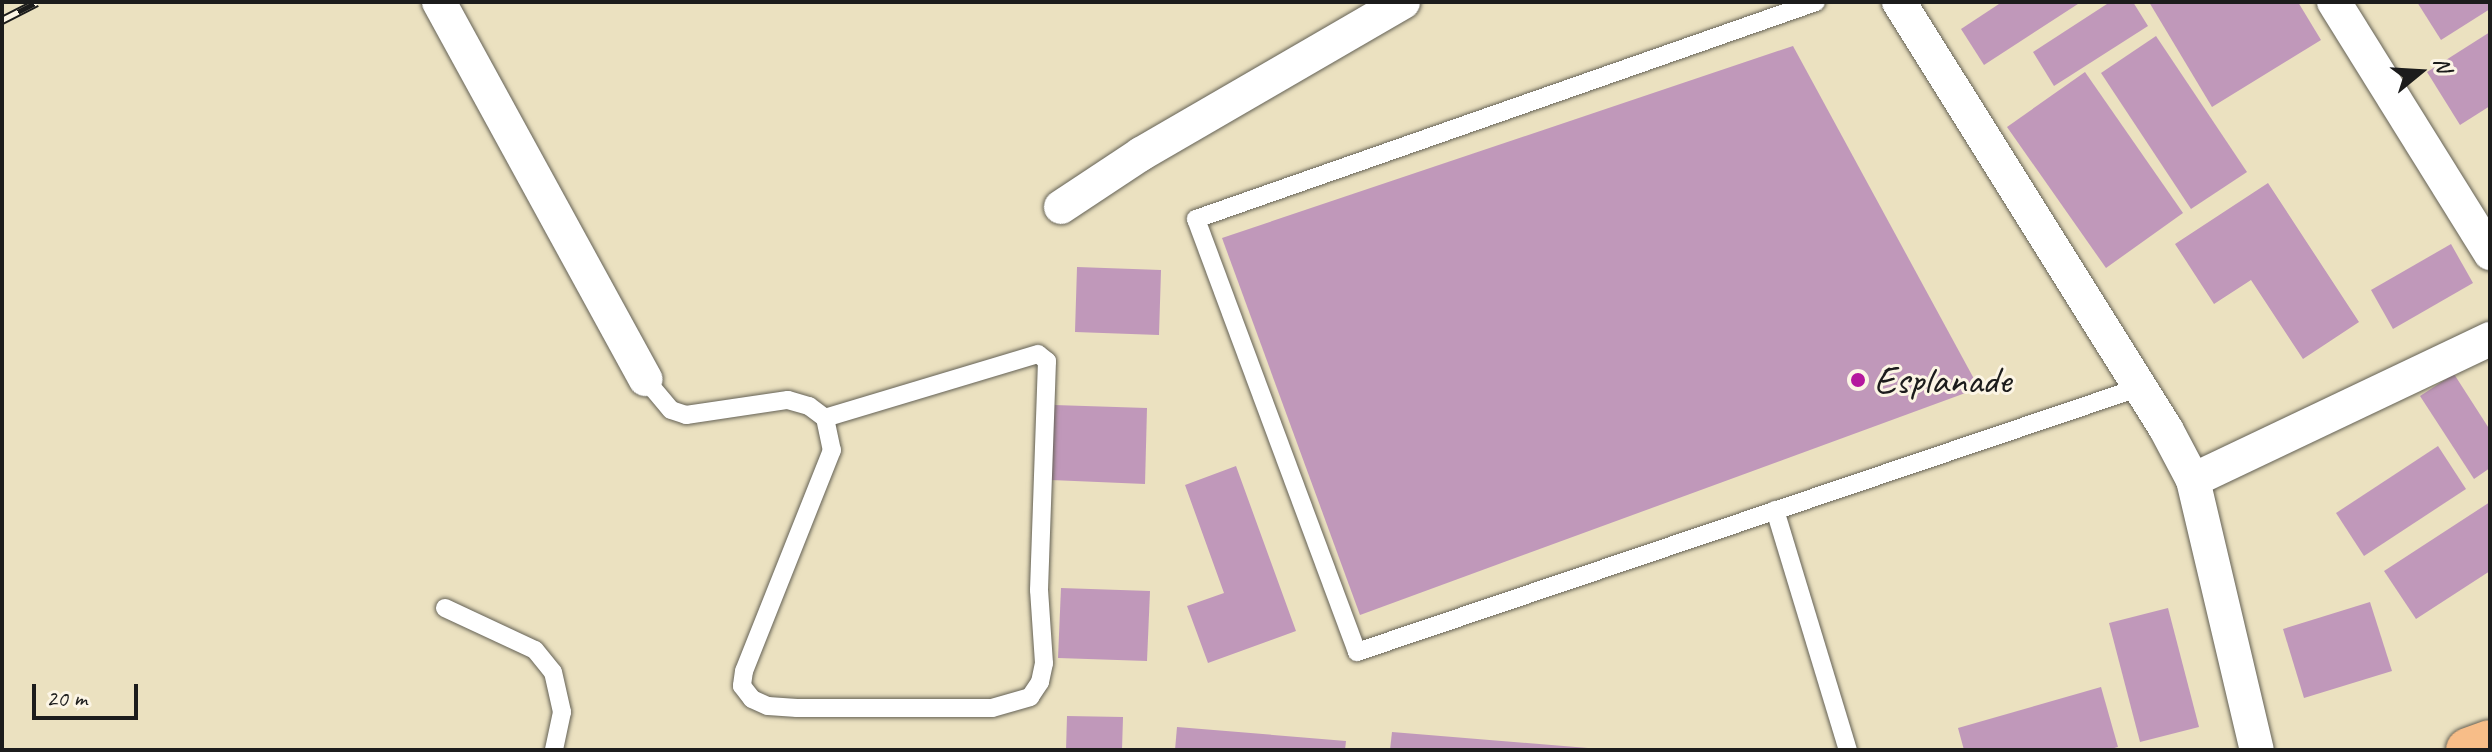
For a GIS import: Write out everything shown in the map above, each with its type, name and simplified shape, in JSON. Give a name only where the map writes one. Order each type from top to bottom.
[{"type":"main road","points":[[2468,750],[2490,742]]},
{"type":"street","points":[[439,2],[645,379]]},
{"type":"street","points":[[1061,207],[1141,154],[1403,2]]},
{"type":"street","points":[[1899,2],[2193,480],[2257,750]]},
{"type":"street","points":[[2334,2],[2490,253]]},
{"type":"street","points":[[2193,480],[2490,339]]},
{"type":"lane","points":[[1816,2],[1196,219],[1357,652],[2138,388]]},
{"type":"lane","points":[[645,379],[671,410],[686,415],[788,400],[809,406],[825,418],[832,450],[744,671],[742,686],[752,699],[768,706],[797,708],[992,708],[1030,697],[1040,682],[1044,663],[1039,590],[1047,361],[1038,354],[825,418]]},
{"type":"lane","points":[[1775,510],[1848,750]]},
{"type":"lane","points":[[445,608],[535,650],[553,672],[562,712],[554,750]]},
{"type":"building","points":[[2002,2],[2081,2],[1984,65],[1961,29]]},
{"type":"building","points":[[2110,2],[2133,2],[2148,26],[2054,86],[2033,52]]},
{"type":"building","points":[[2149,2],[2298,2],[2321,40],[2212,107]]},
{"type":"building","points":[[2417,2],[2490,2],[2490,9],[2441,40]]},
{"type":"building","points":[[2490,32],[2490,106],[2460,125],[2427,72]]},
{"type":"building","points":[[2156,36],[2247,172],[2191,209],[2101,73]]},
{"type":"building","points":[[1793,46],[1979,388],[1360,615],[1222,238]]},
{"type":"building","points":[[2085,72],[2183,213],[2106,268],[2007,127]]},
{"type":"building","points":[[2268,183],[2359,322],[2303,359],[2251,280],[2214,304],[2175,244]]},
{"type":"building","points":[[2451,244],[2473,283],[2393,329],[2371,290]]},
{"type":"building","points":[[1077,267],[1161,270],[1159,335],[1075,332]]},
{"type":"building","points":[[2454,374],[2490,430],[2490,468],[2474,479],[2420,396]]},
{"type":"building","points":[[1054,405],[1147,408],[1145,484],[1051,480]]},
{"type":"building","points":[[2438,446],[2466,489],[2364,556],[2336,513]]},
{"type":"building","points":[[1236,466],[1296,631],[1208,663],[1187,606],[1224,593],[1185,485]]},
{"type":"building","points":[[2490,502],[2490,571],[2416,619],[2384,571]]},
{"type":"building","points":[[1061,588],[1150,591],[1147,661],[1058,658]]},
{"type":"building","points":[[2370,602],[2392,671],[2304,698],[2283,629]]},
{"type":"building","points":[[2168,608],[2199,727],[2140,742],[2109,623]]},
{"type":"building","points":[[2101,687],[2118,747],[2107,750],[1964,750],[1958,728]]},
{"type":"building","points":[[1067,716],[1123,717],[1122,750],[1066,750]]},
{"type":"building","points":[[1177,727],[1346,741],[1345,750],[1175,750]]},
{"type":"building","points":[[1392,732],[1588,748],[1588,750],[1390,750]]},
{"type":"railway","points":[[2,20],[37,2]]},
{"type":"place","name":"Esplanade","points":[[1858,380]]}]
